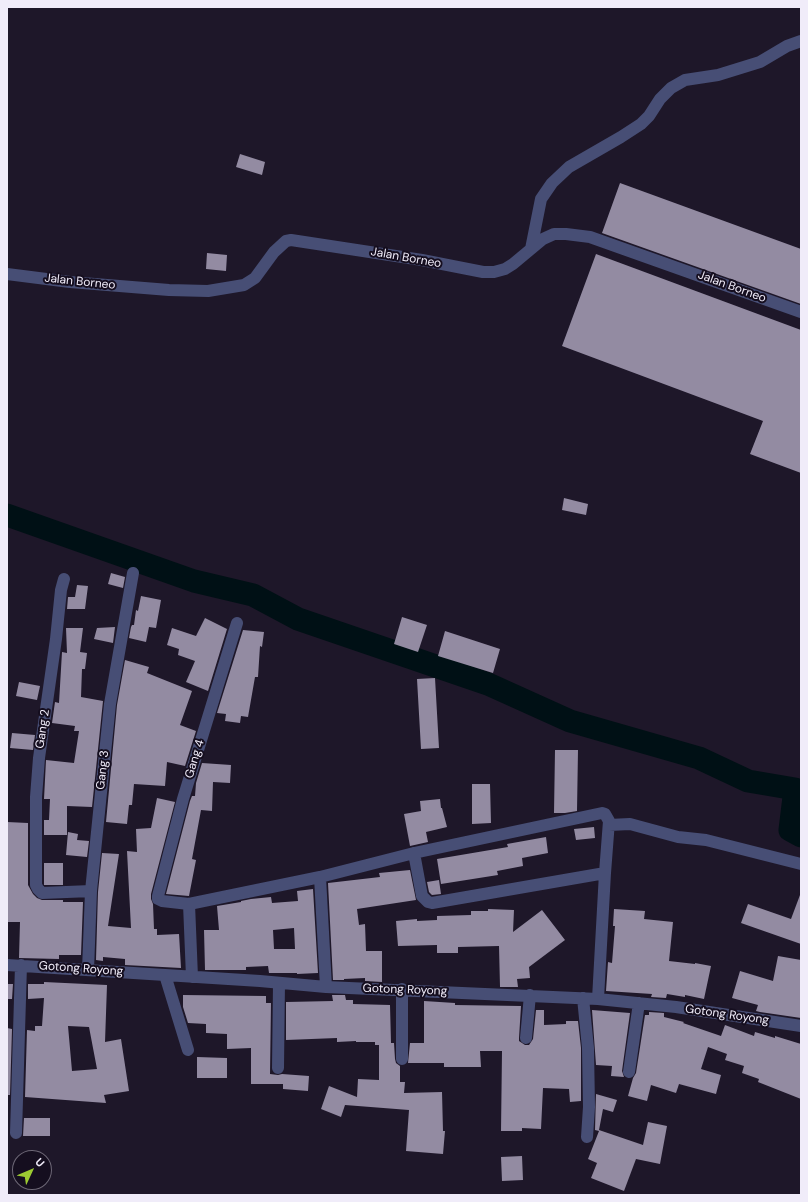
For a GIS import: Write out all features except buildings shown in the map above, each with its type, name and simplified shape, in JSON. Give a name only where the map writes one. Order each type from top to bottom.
[{"type":"street","points":[[531,249],[541,199],[552,183],[569,166],[621,137],[640,124],[649,116],[660,99],[670,88],[685,80],[718,75],[760,62],[787,46],[801,41]]},
{"type":"street","name":"Jalan Borneo","points":[[7,274],[70,282],[169,290],[208,291],[244,285],[255,278],[274,252],[286,241],[292,240],[422,260],[482,272],[494,272],[505,270],[543,239],[554,234],[566,234],[590,237],[801,312]]},
{"type":"street","name":"Gang 3","points":[[88,970],[91,891],[110,704],[133,573]]},
{"type":"street","name":"Gang 2","points":[[64,579],[61,590],[56,639],[39,758],[36,797],[36,888],[42,893],[91,891]]},
{"type":"street","name":"Gang 4","points":[[189,904],[162,901],[158,898],[158,896],[183,799],[237,623]]},
{"type":"street","points":[[192,977],[189,904],[320,877],[414,853],[602,813],[608,818],[608,825],[604,873],[598,999]]},
{"type":"street","points":[[608,825],[630,824],[678,837],[706,840],[801,864]]},
{"type":"street","points":[[414,853],[422,896],[428,902],[604,873]]},
{"type":"street","points":[[320,877],[326,987]]},
{"type":"street","name":"Gotong Royong","points":[[7,965],[326,987],[402,989],[598,999],[676,1007],[801,1026]]},
{"type":"street","points":[[16,1133],[21,965]]},
{"type":"street","points":[[165,975],[188,1050]]},
{"type":"street","points":[[278,1068],[279,983]]},
{"type":"street","points":[[402,989],[402,1059]]},
{"type":"street","points":[[526,1038],[530,995]]},
{"type":"street","points":[[583,998],[588,1048],[589,1107],[587,1138]]},
{"type":"street","points":[[629,1072],[639,1003]]},
{"type":"waterway","points":[[7,515],[194,581],[253,595],[298,619],[488,684],[570,721],[699,758],[748,781],[795,789],[790,830],[801,836]]}]
